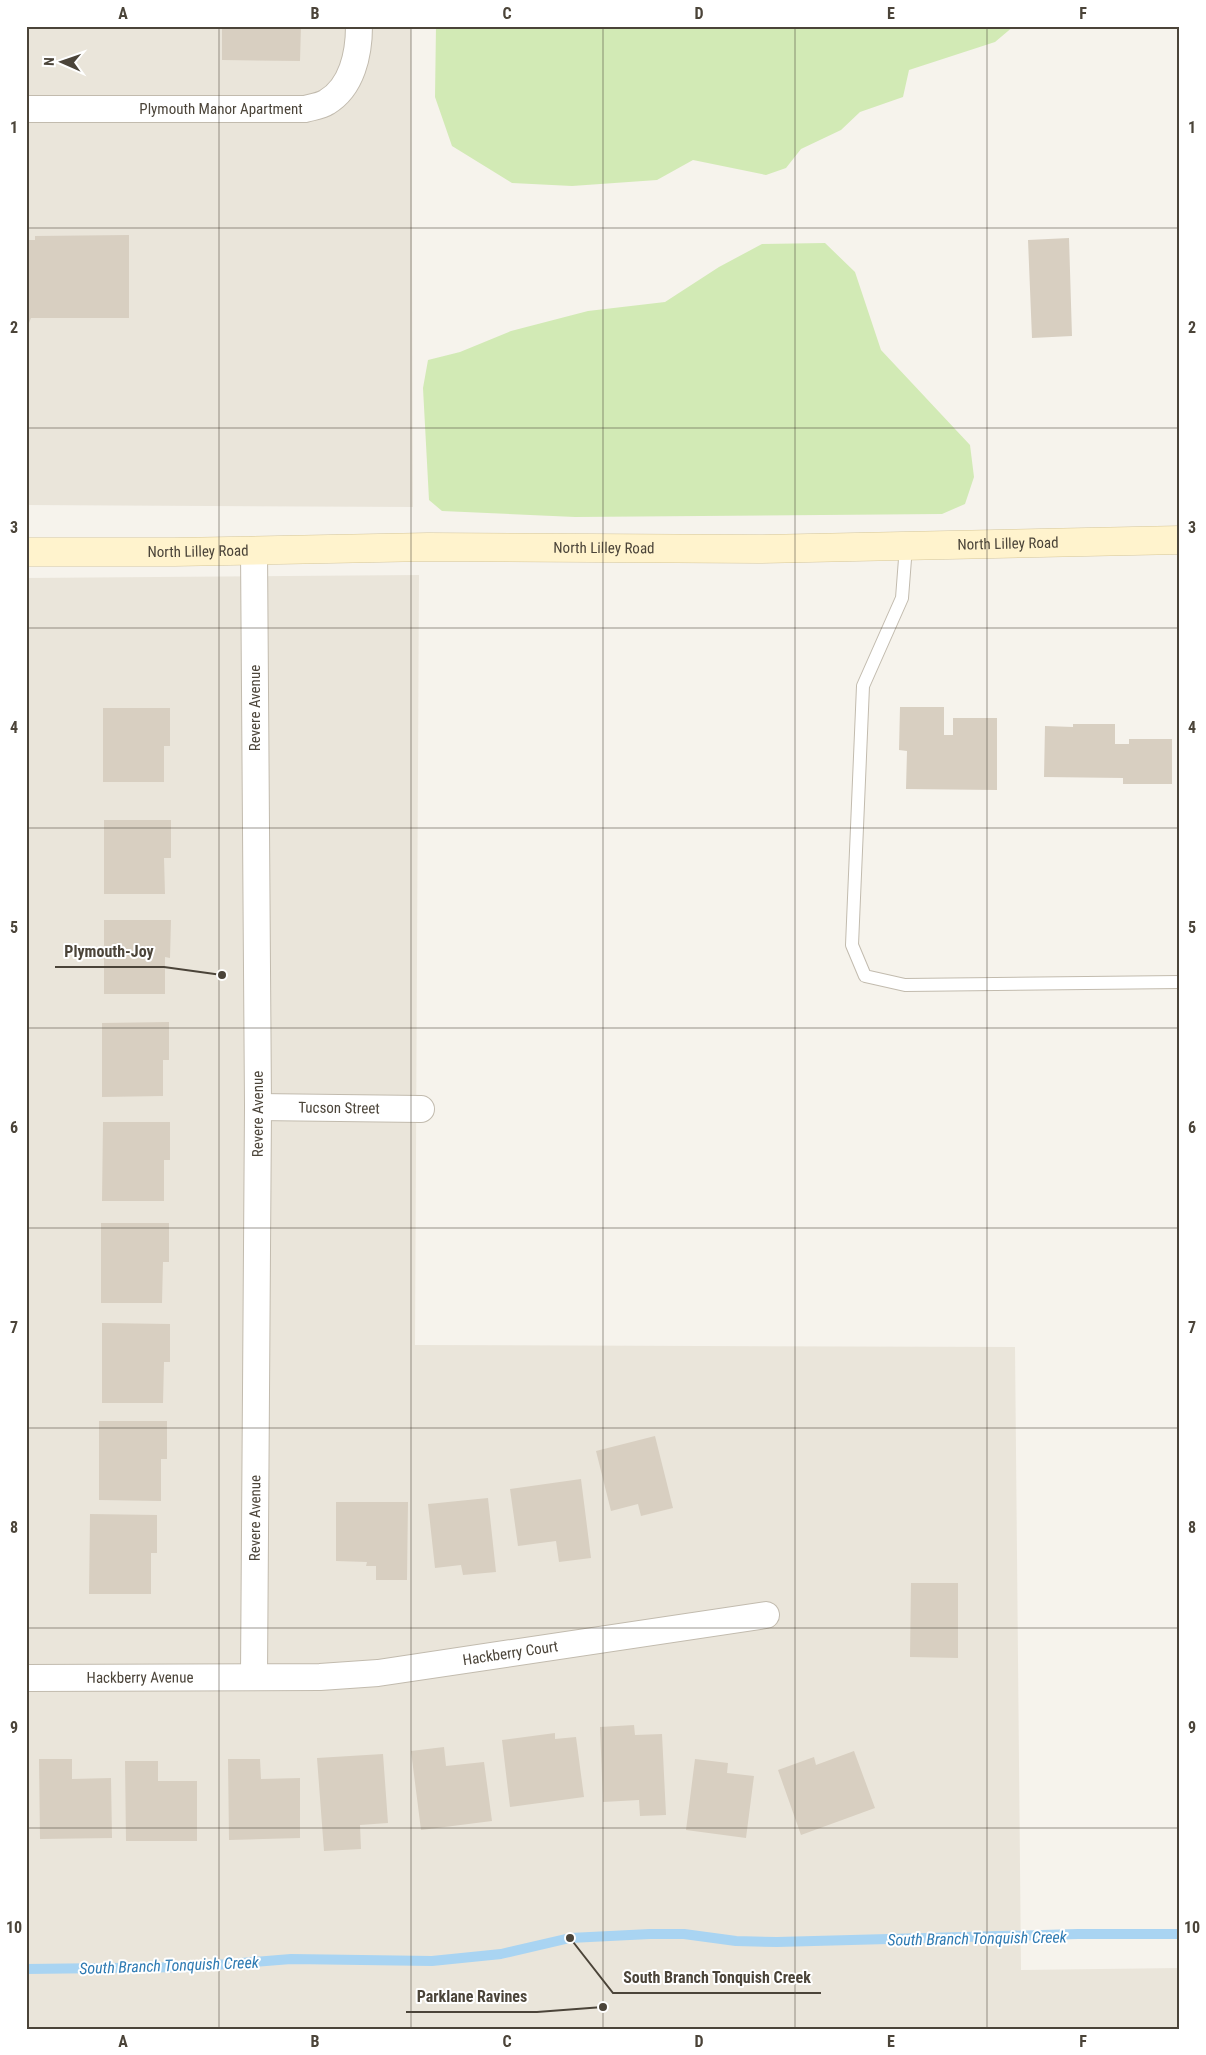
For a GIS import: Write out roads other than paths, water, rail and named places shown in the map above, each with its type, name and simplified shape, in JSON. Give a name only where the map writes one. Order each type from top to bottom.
[{"type":"street","name":"Plymouth Manor Apartment","points":[[26,109],[305,109],[326,104],[341,92],[351,75],[359,26]]},
{"type":"street","name":"North Lilley Road","points":[[26,552],[428,547],[759,549],[1180,540]]},
{"type":"street","name":"Revere Avenue","points":[[254,550],[258,1108],[254,1676]]},
{"type":"street","name":"Tucson Street","points":[[258,1108],[421,1109]]},
{"type":"street","name":"Hackberry Court","points":[[254,1676],[320,1677],[378,1673],[766,1615]]},
{"type":"street","name":"Hackberry Avenue","points":[[26,1678],[254,1676]]},
{"type":"lane","points":[[906,546],[902,598],[863,686],[852,945],[865,976],[905,985],[1180,982]]},
{"type":"waterway","name":"South Branch Tonquish Creek","points":[[26,1969],[191,1967],[291,1959],[432,1961],[501,1954],[570,1938],[650,1934],[684,1934],[736,1941],[777,1942],[1078,1934],[1180,1934]]},
{"type":"place","name":"Plymouth-Joy","points":[[222,975]]},
{"type":"place","name":"South Branch Tonquish Creek","points":[[570,1938]]},
{"type":"place","name":"Parklane Ravines","points":[[603,2007]]}]
